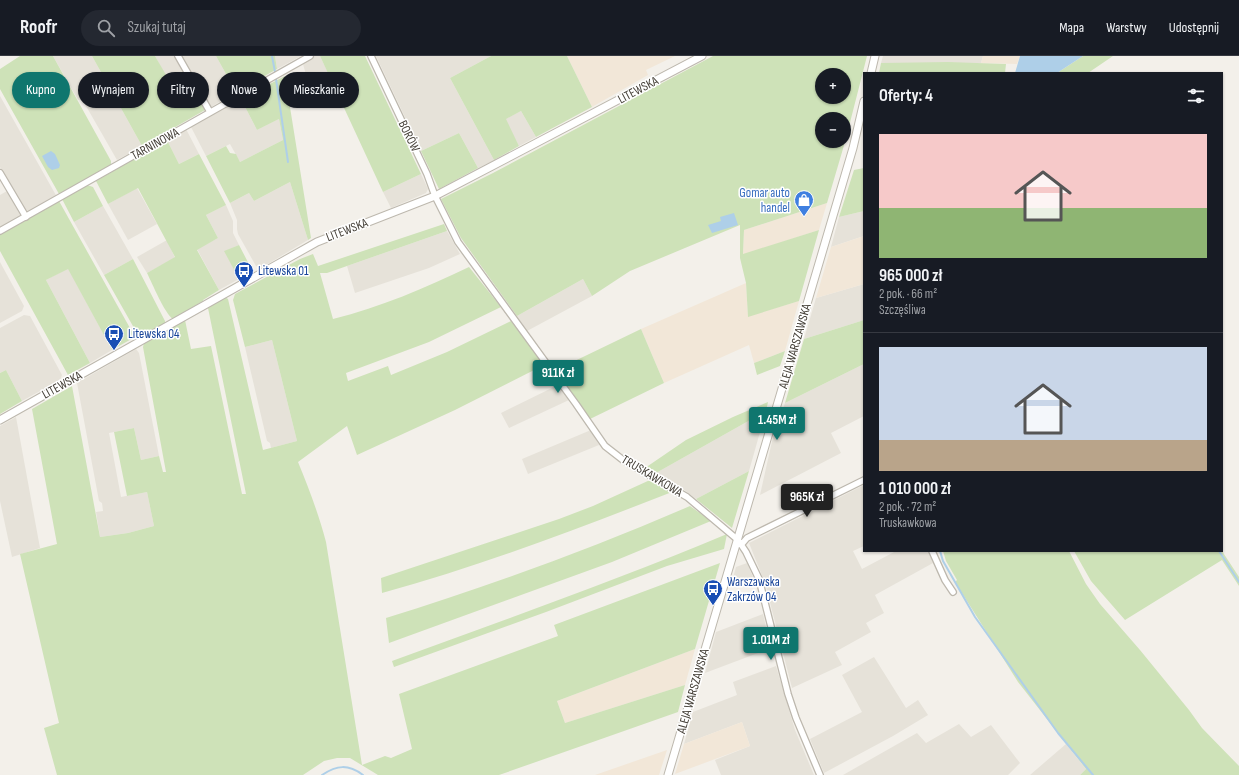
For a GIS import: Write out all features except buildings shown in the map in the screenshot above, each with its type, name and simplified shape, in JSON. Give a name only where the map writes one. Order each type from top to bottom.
[{"type":"street","points":[[178,56],[210,112]]},
{"type":"street","name":"TARNINOWA","points":[[0,231],[310,56]]},
{"type":"street","name":"BORÓW","points":[[370,56],[427,174],[435,196]]},
{"type":"street","name":"LITEWSKA","points":[[0,420],[317,242],[435,196],[702,56]]},
{"type":"street","points":[[871,72],[875,56]]},
{"type":"street","name":"ALEJA WARSZAWSKA","points":[[668,775],[739,543],[853,148],[863,105]]},
{"type":"street","points":[[0,173],[26,217]]},
{"type":"street","name":"TRUSKAWKOWA","points":[[435,196],[458,242],[605,446],[623,460],[687,497],[739,543],[746,552],[759,578],[788,694],[796,718],[820,775]]},
{"type":"street","points":[[739,543],[863,480]]},
{"type":"street","points":[[932,552],[945,580],[953,592]]},
{"type":"shaded area","points":[[53,56],[92,56],[101,72],[78,72],[78,100],[70,86],[70,72],[62,72]]},
{"type":"shaded area","points":[[155,56],[176,56],[184,71],[182,72],[164,72]]},
{"type":"shaded area","points":[[181,56],[216,56],[225,72],[217,72],[217,103],[211,107],[209,104],[209,72],[190,72]]},
{"type":"shaded area","points":[[275,56],[301,56],[277,69]]},
{"type":"shaded area","points":[[314,56],[320,56],[328,72],[305,72],[303,64],[304,61]]},
{"type":"shaded area","points":[[376,56],[491,56],[450,78],[494,160],[478,168],[459,133],[421,151]]},
{"type":"shaded area","points":[[567,56],[675,56],[646,70],[648,75],[592,107]]},
{"type":"shaded area","points":[[883,56],[983,56],[981,63],[881,63]]},
{"type":"shaded area","points":[[983,56],[1020,56],[1017,64],[981,63]]},
{"type":"shaded area","points":[[0,96],[57,197],[26,213],[0,167]]},
{"type":"shaded area","points":[[87,108],[121,108],[142,146],[117,160]]},
{"type":"shaded area","points":[[225,108],[246,108],[257,130],[279,119],[283,140],[240,162],[230,144],[206,156],[191,127]]},
{"type":"shaded area","points":[[521,111],[536,137],[519,146],[505,119]]},
{"type":"shaded area","points":[[186,129],[199,154],[179,164],[167,140]]},
{"type":"shaded area","points":[[421,174],[428,189],[426,193],[391,208],[383,192]]},
{"type":"shaded area","points":[[290,182],[308,240],[261,268],[256,266],[238,234],[237,220],[230,203],[249,193],[254,201]]},
{"type":"shaded area","points":[[137,188],[157,224],[128,240],[108,204]]},
{"type":"shaded area","points":[[7,191],[22,218],[0,230],[0,195]]},
{"type":"shaded area","name":"Gomar auto handel","points":[[827,203],[819,230],[743,255],[744,230]]},
{"type":"shaded area","points":[[226,205],[233,221],[233,233],[239,245],[225,251],[239,279],[219,290],[197,249],[218,238],[206,215]]},
{"type":"shaded area","points":[[103,206],[133,259],[104,275],[74,222]]},
{"type":"shaded area","points":[[863,211],[863,236],[831,247],[839,217]]},
{"type":"shaded area","points":[[447,231],[460,254],[429,268],[355,293],[347,266]]},
{"type":"shaded area","points":[[863,236],[863,284],[816,298],[831,247]]},
{"type":"shaded area","points":[[167,240],[175,258],[147,273],[137,257]]},
{"type":"shaded area","points":[[0,262],[24,306],[22,311],[0,323]]},
{"type":"shaded area","points":[[68,268],[112,350],[90,363],[46,280]]},
{"type":"shaded area","points":[[583,279],[592,296],[527,331],[517,316]]},
{"type":"shaded area","points":[[746,283],[748,316],[799,301],[785,351],[754,363],[749,345],[664,383],[641,329]]},
{"type":"shaded area","points":[[863,284],[863,320],[804,339],[816,298]]},
{"type":"shaded area","points":[[24,315],[30,316],[62,375],[60,380],[22,401],[6,370],[0,373],[0,328]]},
{"type":"shaded area","points":[[272,340],[297,441],[271,448],[270,443],[267,441],[245,347]]},
{"type":"shaded area","points":[[136,349],[139,353],[159,456],[141,460],[134,428],[109,433],[121,497],[147,492],[154,526],[128,533],[100,537],[96,512],[103,511],[102,503],[99,501],[77,383]]},
{"type":"shaded area","points":[[863,364],[863,417],[831,433],[841,453],[760,495],[773,437],[785,403]]},
{"type":"shaded area","points":[[558,385],[569,400],[509,428],[501,413]]},
{"type":"shaded area","points":[[766,411],[749,471],[696,499],[678,485],[656,473]]},
{"type":"shaded area","points":[[16,417],[40,548],[12,557],[0,501],[0,426]]},
{"type":"shaded area","points":[[591,430],[599,445],[528,474],[522,459]]},
{"type":"shaded area","points":[[863,486],[863,546],[853,551],[862,569],[894,552],[928,552],[933,563],[875,595],[884,613],[866,623],[871,632],[835,652],[842,665],[792,688],[765,583],[749,543]]},
{"type":"shaded area","points":[[747,563],[753,577],[731,585],[736,567]]},
{"type":"shaded area","points":[[763,614],[771,648],[705,673],[716,632]]},
{"type":"shaded area","points":[[695,649],[685,685],[565,723],[557,701]]},
{"type":"shaded area","points":[[874,657],[906,708],[918,700],[928,715],[893,736],[824,773],[810,739],[862,712],[842,675]]},
{"type":"shaded area","points":[[776,666],[795,730],[814,775],[721,775],[715,760],[750,746],[742,722],[684,744],[693,712],[737,695],[733,682]]},
{"type":"shaded area","points":[[742,722],[750,746],[675,774],[684,744]]},
{"type":"shaded area","points":[[959,724],[971,737],[991,725],[1020,763],[1008,775],[843,775],[917,733],[926,743]]},
{"type":"shaded area","points":[[1066,744],[1086,769],[1080,775],[1030,775]]},
{"type":"shaded area","points":[[667,750],[659,775],[595,775]]},
{"type":"green space","points":[[20,56],[53,56],[62,72],[12,72],[12,108],[70,108],[70,87],[78,101],[78,108],[82,108],[111,161],[111,166],[61,195],[59,194],[0,89],[0,69]]},
{"type":"green space","points":[[92,56],[155,56],[164,72],[157,72],[157,108],[204,108],[205,110],[142,146],[121,108],[149,108],[149,72],[101,72]]},
{"type":"green space","points":[[180,56],[187,72],[182,72],[184,71]]},
{"type":"green space","points":[[216,56],[275,56],[277,69],[271,72],[225,72]]},
{"type":"green space","points":[[320,56],[365,56],[421,174],[383,192],[344,108],[359,108],[359,72],[327,72]]},
{"type":"green space","points":[[491,56],[567,56],[592,107],[536,137],[521,111],[506,119],[519,146],[494,160],[450,78]]},
{"type":"green space","points":[[713,56],[867,56],[851,119],[851,112],[815,112],[815,148],[843,148],[827,203],[744,230],[743,254],[819,230],[799,301],[748,317],[746,283],[740,258],[740,225],[630,271],[592,296],[583,279],[517,316],[461,238],[441,199]]},
{"type":"green space","points":[[1083,56],[1113,56],[1089,72],[1059,72]]},
{"type":"green space","points":[[948,62],[1006,64],[1005,72],[879,72],[881,63]]},
{"type":"green space","points":[[279,79],[279,108],[290,108],[311,238],[308,240],[290,182],[254,201],[249,193],[230,203],[206,156],[226,146],[230,153],[236,154],[240,162],[283,140],[279,119],[257,130],[246,108],[271,108],[271,83]]},
{"type":"green space","points":[[459,133],[478,168],[439,189],[421,151]]},
{"type":"green space","points":[[167,140],[179,164],[199,154],[226,205],[206,215],[218,238],[197,250],[219,290],[173,319],[163,305],[147,273],[175,257],[138,188],[108,204],[96,181]]},
{"type":"green space","points":[[863,168],[863,211],[839,217],[854,170]]},
{"type":"green space","points":[[87,185],[93,187],[103,206],[74,222],[62,199]]},
{"type":"green space","points":[[59,201],[135,337],[112,350],[68,269],[46,280],[90,363],[68,375],[0,251],[0,234]]},
{"type":"green space","points":[[444,224],[447,231],[327,273],[320,273],[333,319],[368,309],[402,296],[469,267],[501,307],[429,342],[346,373],[348,381],[388,366],[391,375],[447,352],[511,321],[544,365],[455,410],[357,455],[347,426],[298,462],[314,502],[326,542],[362,765],[385,756],[391,758],[412,749],[399,694],[558,636],[554,625],[720,563],[695,649],[557,701],[565,723],[685,685],[678,712],[499,775],[378,775],[350,758],[337,758],[324,761],[303,775],[57,775],[44,728],[59,723],[20,554],[57,544],[32,409],[72,386],[100,537],[128,533],[154,526],[147,492],[127,496],[114,432],[134,428],[141,460],[159,456],[163,472],[166,472],[143,347],[144,343],[185,320],[191,349],[211,346],[242,494],[246,494],[208,308],[225,297],[228,299],[263,450],[297,441],[272,340],[245,347],[233,300],[235,294],[300,259],[313,254],[318,266]]},
{"type":"green space","points":[[239,245],[251,268],[250,273],[239,279],[224,251]]},
{"type":"green space","points":[[133,259],[165,321],[165,323],[142,337],[138,335],[104,275]]},
{"type":"green space","points":[[863,320],[863,364],[785,403],[804,339]]},
{"type":"green space","points":[[641,329],[664,383],[590,419],[556,370]]},
{"type":"green space","points":[[785,351],[780,366],[757,375],[754,363]]},
{"type":"green space","points":[[6,370],[22,401],[0,414],[0,373]]},
{"type":"green space","points":[[768,402],[766,411],[656,473],[645,468],[686,440]]},
{"type":"green space","points":[[749,471],[732,528],[696,499]]},
{"type":"green space","points":[[650,480],[672,492],[492,559],[382,593],[381,578],[559,519],[593,506]]},
{"type":"green space","points":[[690,506],[711,521],[612,562],[389,643],[386,618],[540,566]]},
{"type":"green space","points":[[727,534],[724,549],[667,566],[394,667],[392,661],[602,584]]},
{"type":"green space","points":[[943,552],[1070,552],[1086,584],[1100,604],[1140,650],[1202,728],[1239,766],[1239,775],[1080,775],[1086,769],[1018,682],[955,582],[957,580],[946,561]]},
{"type":"green space","points":[[1075,552],[1223,552],[1239,577],[1239,586],[1222,560],[1125,620],[1091,581]]},
{"type":"water","points":[[1020,56],[1083,56],[1059,72],[1015,72]]},
{"type":"water","points":[[51,151],[55,154],[60,165],[59,168],[52,170],[48,167],[42,156]]},
{"type":"water","points":[[734,213],[738,225],[712,233],[708,225],[721,221],[720,217]]},
{"type":"waterway","points":[[272,56],[275,72]]},
{"type":"waterway","points":[[276,79],[288,162]]},
{"type":"waterway","points":[[940,552],[943,561],[975,617],[1058,733],[1093,775]]},
{"type":"waterway","points":[[1220,552],[1239,582]]},
{"type":"waterway","points":[[322,775],[333,769],[342,767],[358,771],[363,775]]},
{"type":"place","name":"Gomar auto handel","points":[[804,217]]},
{"type":"place","name":"Litewska 01","points":[[244,288]]},
{"type":"place","name":"Litewska 04","points":[[114,351]]},
{"type":"place","name":"Warszawska Zakrzów 04","points":[[713,606]]}]
